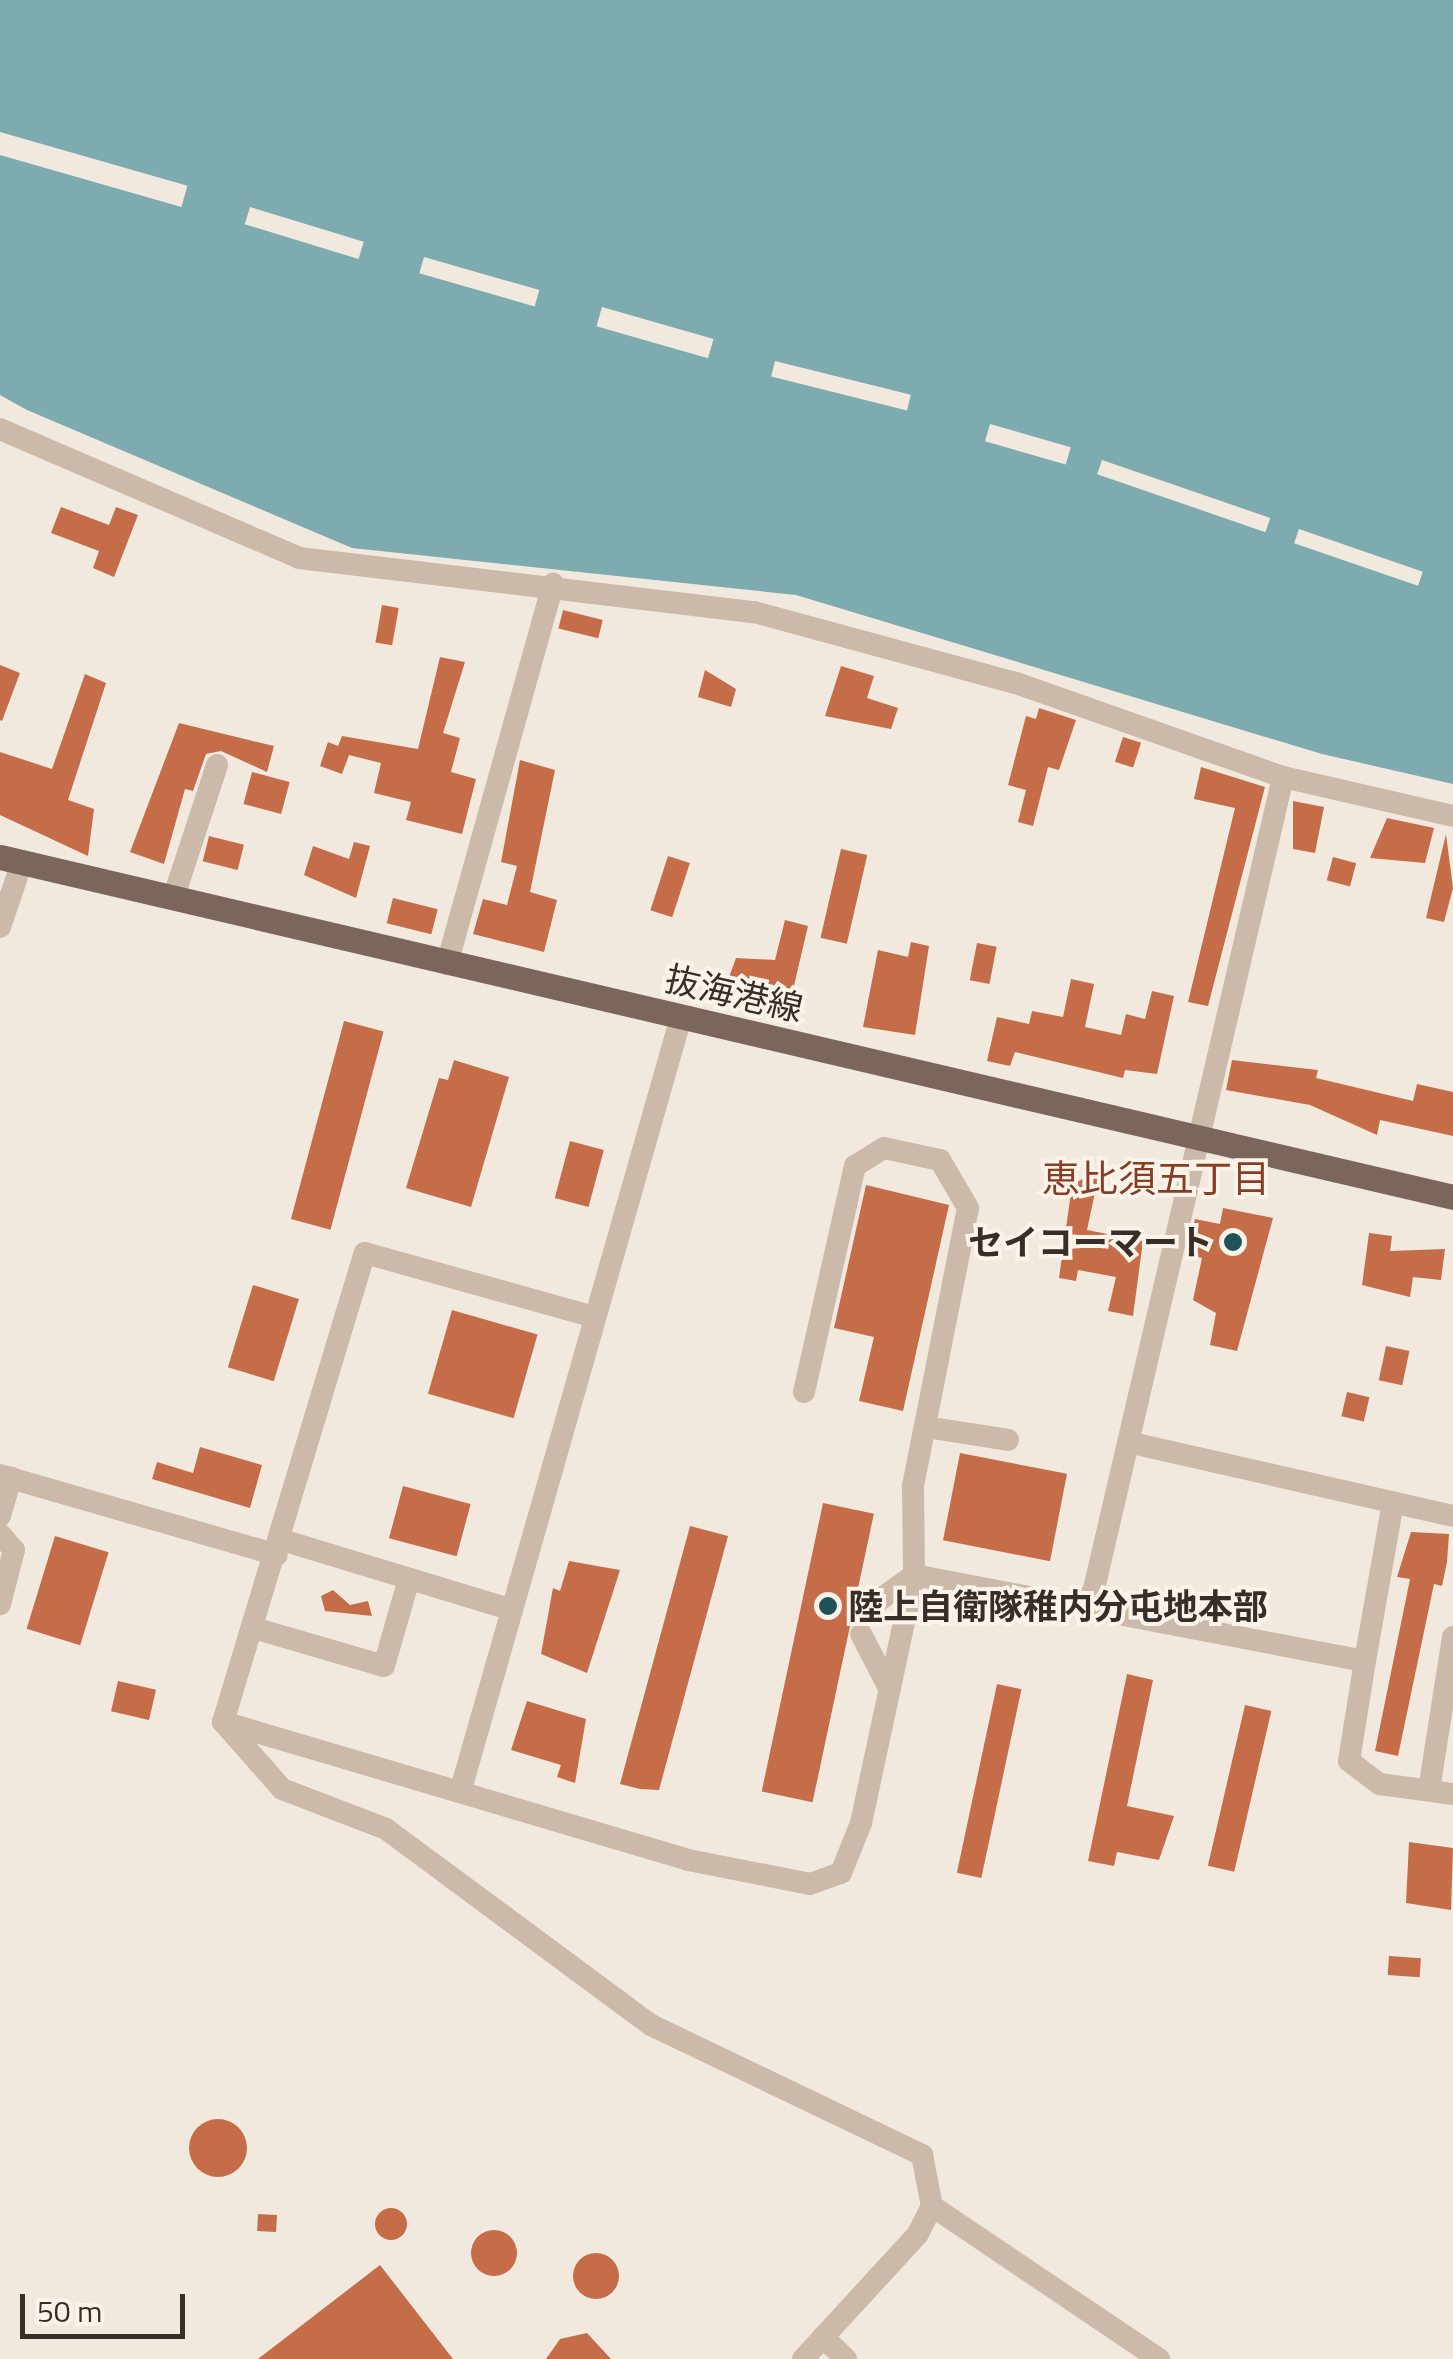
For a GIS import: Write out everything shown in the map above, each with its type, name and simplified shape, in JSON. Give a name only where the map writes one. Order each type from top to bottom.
[{"type":"main road","name":"抜海港線","points":[[11,859],[1453,1197]]},
{"type":"street","points":[[0,429],[299,558],[379,573],[553,584],[754,612],[1016,684],[1283,776],[1453,816]]},
{"type":"street","points":[[447,964],[553,584]]},
{"type":"street","points":[[173,900],[217,765]]},
{"type":"street","points":[[1076,1606],[1100,1576],[1196,1137],[1283,776]]},
{"type":"street","points":[[0,927],[11,859]]},
{"type":"street","points":[[461,1789],[681,1017]]},
{"type":"street","points":[[223,1722],[461,1789],[688,1860],[827,1882],[852,1858],[914,1576],[909,1522],[968,1208],[940,1160],[884,1148],[856,1166],[804,1392]]},
{"type":"street","points":[[223,1722],[365,1253],[594,1317]]},
{"type":"street","points":[[926,1427],[1008,1440]]},
{"type":"street","points":[[1132,1443],[1453,1516]]},
{"type":"street","points":[[0,1516],[6,1477],[409,1578],[512,1610]]},
{"type":"street","points":[[1393,1503],[1349,1761],[1380,1784],[1453,1794]]},
{"type":"street","points":[[0,1534],[14,1550],[0,1604]]},
{"type":"street","points":[[868,1608],[876,1594],[914,1576],[1365,1661]]},
{"type":"street","points":[[254,1628],[384,1666],[409,1578]]},
{"type":"street","points":[[860,1634],[889,1688]]},
{"type":"street","points":[[1429,1790],[1453,1637]]},
{"type":"street","points":[[223,1722],[282,1790],[386,1829],[651,2025],[922,2155],[932,2206],[1159,2359]]},
{"type":"street","points":[[803,2359],[932,2206]]},
{"type":"street","points":[[822,2338],[846,2359]]},
{"type":"water","points":[[0,0],[1453,0],[1453,784],[1322,754],[796,595],[352,548],[27,410],[0,395]]},
{"type":"pier","points":[[0,132],[187,186],[181,207],[0,155]]},
{"type":"pier","points":[[250,207],[364,242],[359,259],[245,224]]},
{"type":"pier","points":[[424,257],[539,290],[535,306],[419,273]]},
{"type":"pier","points":[[602,307],[714,339],[708,358],[596,326]]},
{"type":"pier","points":[[775,361],[911,395],[907,410],[771,377]]},
{"type":"pier","points":[[990,424],[1071,447],[1066,464],[985,441]]},
{"type":"pier","points":[[1102,460],[1270,518],[1265,532],[1097,474]]},
{"type":"pier","points":[[1299,529],[1423,572],[1418,586],[1294,543]]},
{"type":"building","points":[[61,507],[109,525],[116,507],[138,515],[114,577],[93,568],[99,551],[51,533]]},
{"type":"building","points":[[382,605],[399,608],[392,645],[375,642]]},
{"type":"building","points":[[563,610],[603,620],[598,638],[558,628]]},
{"type":"building","points":[[440,657],[465,662],[443,733],[460,738],[451,772],[476,779],[462,834],[406,820],[411,802],[374,793],[381,763],[349,755],[342,774],[320,766],[328,742],[338,746],[342,736],[418,749]]},
{"type":"building","points":[[0,665],[20,673],[2,721],[0,720]]},
{"type":"building","points":[[841,666],[874,676],[867,698],[898,708],[891,729],[825,716]]},
{"type":"building","points":[[705,670],[736,689],[731,707],[698,697]]},
{"type":"building","points":[[85,674],[106,683],[68,800],[94,809],[88,856],[0,815],[0,752],[52,769]]},
{"type":"building","points":[[1039,708],[1076,720],[1059,770],[1048,767],[1033,826],[1018,822],[1026,790],[1008,785],[1026,716],[1036,719]]},
{"type":"building","points":[[179,723],[274,746],[267,772],[221,751],[206,754],[193,791],[185,789],[164,864],[130,852]]},
{"type":"building","points":[[1123,737],[1141,743],[1133,768],[1115,762]]},
{"type":"building","points":[[520,760],[555,770],[530,892],[557,900],[544,952],[473,934],[483,899],[507,905],[517,866],[501,862]]},
{"type":"building","points":[[1201,767],[1265,787],[1208,1006],[1188,1002],[1235,808],[1194,799]]},
{"type":"building","points":[[252,772],[290,782],[281,814],[243,804]]},
{"type":"building","points":[[1293,801],[1324,807],[1315,853],[1293,849]]},
{"type":"building","points":[[1387,818],[1434,828],[1425,863],[1370,858]]},
{"type":"building","points":[[1446,834],[1453,888],[1444,922],[1426,918]]},
{"type":"building","points":[[209,836],[244,845],[238,870],[203,861]]},
{"type":"building","points":[[354,842],[370,846],[356,898],[304,875],[313,846],[349,859]]},
{"type":"building","points":[[841,849],[867,855],[847,944],[821,938]]},
{"type":"building","points":[[668,856],[690,863],[672,917],[650,910]]},
{"type":"building","points":[[1333,857],[1356,863],[1350,886],[1327,880]]},
{"type":"building","points":[[393,898],[438,909],[431,934],[387,923]]},
{"type":"building","points":[[785,920],[808,926],[789,1007],[724,991],[736,958],[775,960]]},
{"type":"building","points":[[911,942],[929,946],[915,1035],[863,1027],[878,950],[908,957]]},
{"type":"building","points":[[977,943],[997,947],[989,984],[970,980]]},
{"type":"building","points":[[1071,979],[1094,984],[1085,1027],[1121,1035],[1126,1014],[1145,1019],[1152,991],[1174,996],[1157,1074],[1125,1070],[1123,1078],[1015,1052],[1010,1066],[987,1061],[997,1017],[1029,1024],[1032,1011],[1063,1017]]},
{"type":"building","points":[[344,1021],[384,1032],[331,1230],[291,1219]]},
{"type":"building","points":[[454,1060],[509,1077],[471,1207],[406,1188],[439,1078],[448,1080]]},
{"type":"building","points":[[1232,1060],[1318,1070],[1316,1078],[1413,1101],[1417,1084],[1453,1092],[1453,1136],[1380,1120],[1377,1135],[1310,1105],[1226,1090]]},
{"type":"building","points":[[570,1141],[604,1150],[589,1207],[555,1198]]},
{"type":"building","points":[[1100,1169],[1087,1230],[1143,1241],[1133,1316],[1108,1311],[1116,1277],[1078,1270],[1076,1281],[1059,1278],[1072,1185]]},
{"type":"building","points":[[866,1185],[949,1205],[903,1411],[859,1401],[874,1337],[834,1328]]},
{"type":"building","points":[[1223,1208],[1273,1218],[1237,1351],[1210,1345],[1216,1313],[1193,1300],[1202,1258],[1187,1255],[1195,1219],[1220,1224]]},
{"type":"building","points":[[1369,1233],[1392,1236],[1390,1251],[1445,1249],[1441,1280],[1413,1277],[1410,1297],[1362,1285]]},
{"type":"building","points":[[253,1285],[299,1299],[274,1381],[228,1367]]},
{"type":"building","points":[[452,1310],[538,1335],[514,1418],[428,1394]]},
{"type":"building","points":[[1386,1346],[1409,1351],[1402,1385],[1379,1380]]},
{"type":"building","points":[[1347,1392],[1369,1397],[1364,1422],[1341,1416]]},
{"type":"building","points":[[200,1447],[262,1465],[250,1508],[152,1479],[157,1462],[193,1473]]},
{"type":"building","points":[[960,1453],[1067,1474],[1050,1561],[943,1540]]},
{"type":"building","points":[[403,1486],[471,1504],[457,1556],[389,1538]]},
{"type":"building","points":[[823,1503],[874,1514],[813,1802],[762,1792]]},
{"type":"building","points":[[690,1526],[728,1536],[659,1790],[640,1789],[620,1784]]},
{"type":"building","points":[[1411,1532],[1449,1534],[1442,1586],[1434,1584],[1398,1756],[1375,1751],[1410,1579],[1397,1577]]},
{"type":"building","points":[[55,1536],[109,1552],[80,1645],[27,1629]]},
{"type":"building","points":[[569,1561],[620,1570],[587,1673],[541,1654],[553,1588],[560,1591]]},
{"type":"building","points":[[333,1590],[350,1605],[368,1601],[372,1616],[325,1611],[321,1596]]},
{"type":"building","points":[[1127,1674],[1153,1680],[1127,1806],[1174,1816],[1159,1860],[1117,1852],[1114,1866],[1088,1861]]},
{"type":"building","points":[[118,1681],[156,1690],[149,1720],[111,1711]]},
{"type":"building","points":[[997,1684],[1021,1689],[981,1878],[957,1873]]},
{"type":"building","points":[[527,1701],[586,1719],[575,1783],[557,1777],[561,1765],[511,1750]]},
{"type":"building","points":[[1245,1705],[1271,1711],[1234,1872],[1208,1866]]},
{"type":"building","points":[[1409,1842],[1453,1848],[1451,1910],[1406,1903]]},
{"type":"building","points":[[1389,1956],[1421,1958],[1420,1977],[1388,1975]]},
{"type":"building","points":[[218,2119],[238,2128],[247,2148],[238,2168],[218,2177],[198,2168],[189,2148],[198,2128]]},
{"type":"building","points":[[391,2208],[402,2213],[407,2224],[402,2235],[391,2240],[380,2235],[375,2224],[380,2213]]},
{"type":"building","points":[[258,2214],[277,2215],[276,2232],[257,2231]]},
{"type":"building","points":[[494,2230],[510,2237],[517,2253],[510,2269],[494,2276],[478,2269],[471,2253],[478,2237]]},
{"type":"building","points":[[596,2253],[612,2260],[619,2276],[612,2292],[596,2299],[580,2292],[573,2276],[580,2260]]},
{"type":"building","points":[[380,2265],[453,2359],[258,2359]]},
{"type":"building","points":[[587,2333],[611,2359],[546,2359],[560,2339]]},
{"type":"place","name":"セイコーマート","points":[[1233,1242]]},
{"type":"place","name":"陸上自衛隊稚内分屯地本部","points":[[828,1606]]},
{"type":"district","name":"恵比須五丁目","points":[[1156,1179]]}]
